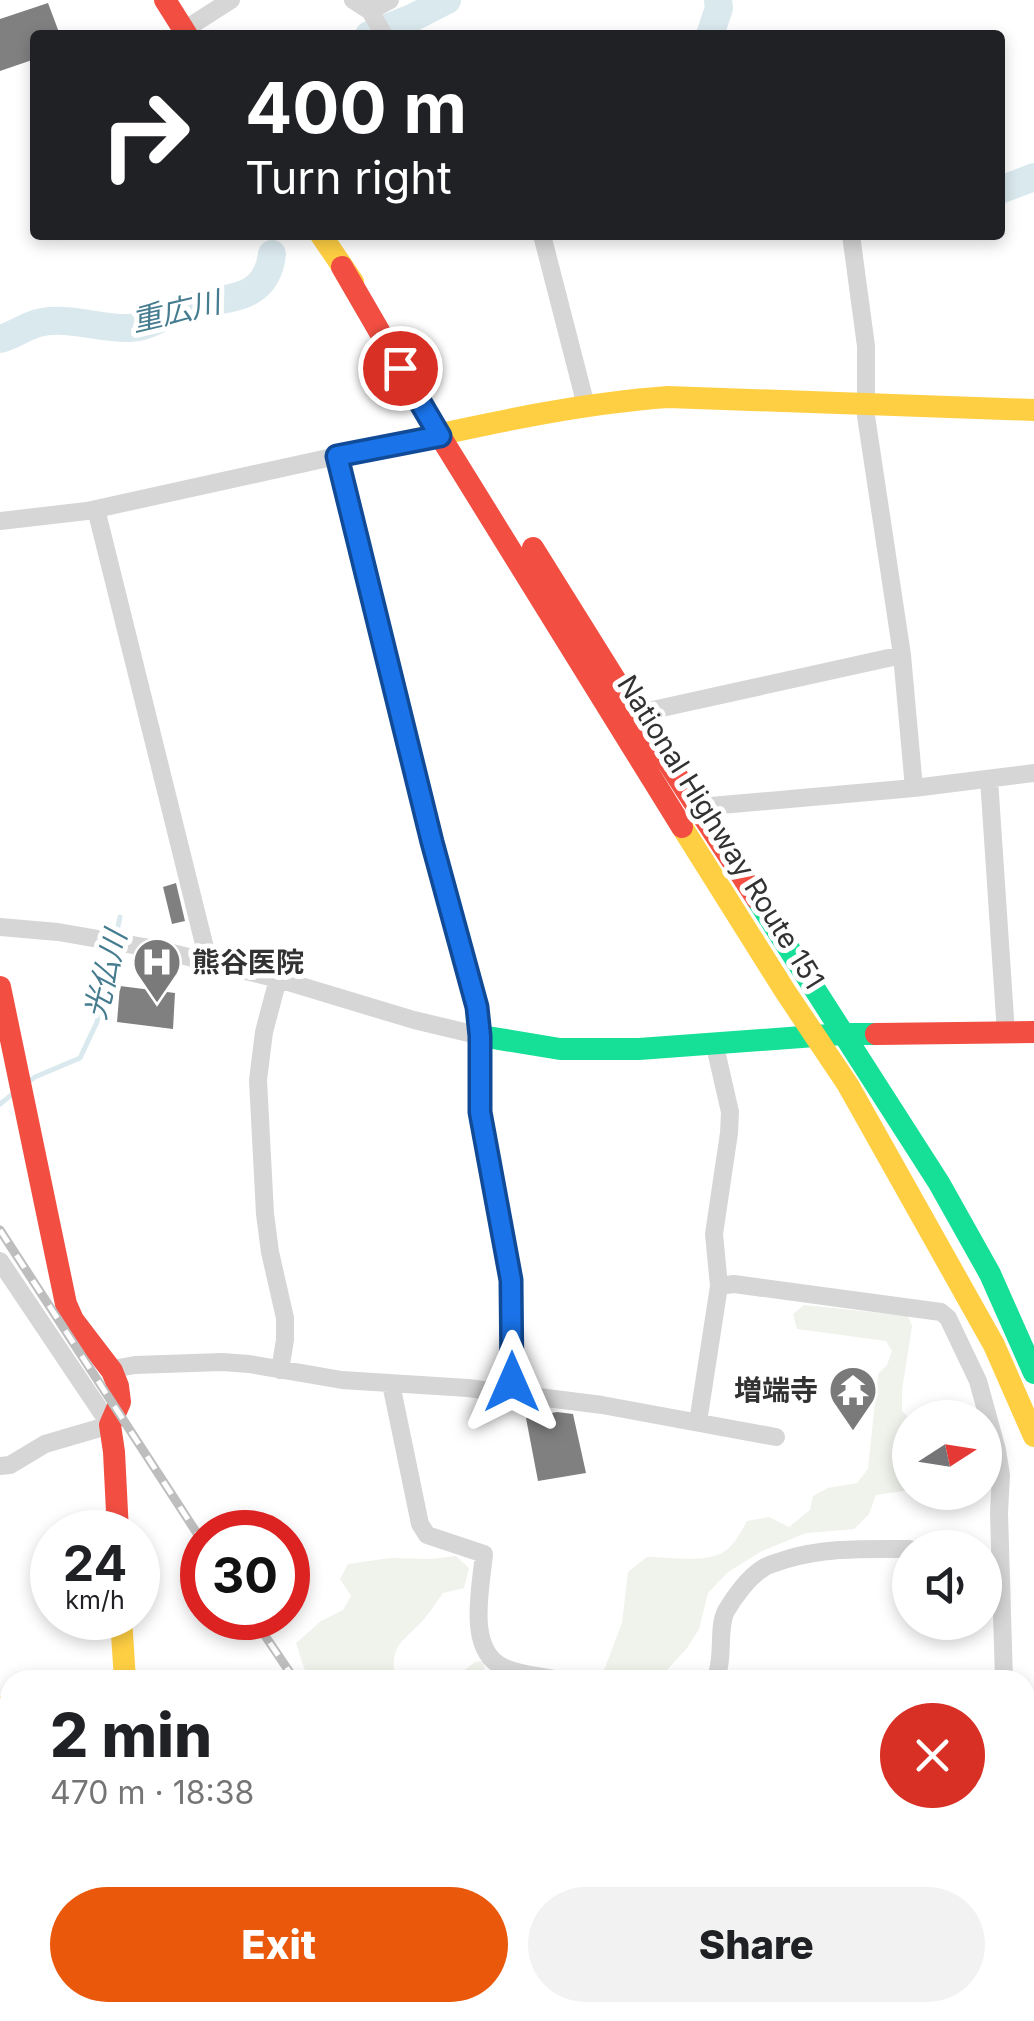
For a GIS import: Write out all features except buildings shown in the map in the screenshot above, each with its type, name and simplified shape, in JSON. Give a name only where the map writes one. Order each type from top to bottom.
[{"type":"main road","points":[[164,0],[185,30]]},
{"type":"main road","name":"National Highway Route 151","points":[[324,240],[699,808],[939,1183],[990,1274],[1034,1374]]},
{"type":"main road","points":[[337,456],[583,405],[668,397],[1034,410]]},
{"type":"main road","name":"National Highway Route 151","points":[[450,433],[635,753],[848,1085],[963,1286],[1034,1436]]},
{"type":"main road","points":[[0,987],[66,1304],[73,1320],[112,1372],[120,1402],[110,1425],[117,1510]]},
{"type":"main road","points":[[480,1036],[560,1050],[639,1049],[814,1035],[1034,1032]]},
{"type":"main road","points":[[123,1640],[125,1670]]},
{"type":"street","points":[[189,30],[231,0]]},
{"type":"street","points":[[353,0],[377,22],[390,0]]},
{"type":"street","points":[[543,240],[583,405]]},
{"type":"street","points":[[852,240],[866,346],[866,416],[902,655],[914,788]]},
{"type":"street","points":[[0,521],[96,509],[337,456],[477,1007],[480,1112],[511,1280],[510,1393]]},
{"type":"street","points":[[96,509],[206,961]]},
{"type":"street","points":[[641,721],[648,711],[902,655]]},
{"type":"street","points":[[699,808],[1034,774]]},
{"type":"street","points":[[989,779],[1006,1033]]},
{"type":"street","points":[[0,928],[117,941],[206,961],[480,1036]]},
{"type":"street","points":[[278,979],[264,1032],[258,1080],[265,1214],[285,1318],[280,1370]]},
{"type":"street","points":[[698,1422],[719,1286],[714,1234],[730,1133],[718,1043]]},
{"type":"street","points":[[0,1261],[110,1425],[45,1444],[10,1465],[0,1466]]},
{"type":"street","points":[[719,1286],[734,1284],[941,1312],[948,1318],[978,1381],[997,1450],[1000,1475],[995,1530]]},
{"type":"street","points":[[112,1372],[135,1365],[222,1362],[342,1380],[468,1388],[602,1405],[776,1436]]},
{"type":"street","points":[[392,1384],[420,1524],[427,1535],[484,1554],[480,1637],[488,1654],[502,1667],[515,1670]]},
{"type":"street","points":[[719,1670],[726,1610],[764,1567],[803,1554],[892,1549]]},
{"type":"street","points":[[1001,1640],[1003,1670]]},
{"type":"shaded area","points":[[804,1305],[908,1316],[912,1326],[902,1400],[892,1400],[892,1493],[876,1495],[869,1514],[854,1529],[806,1533],[762,1551],[728,1572],[708,1593],[699,1629],[667,1670],[604,1670],[622,1623],[628,1572],[647,1557],[714,1556],[733,1543],[747,1521],[769,1517],[789,1527],[810,1510],[813,1496],[828,1488],[857,1483],[868,1469],[878,1374],[887,1365],[892,1351],[886,1341],[797,1329],[793,1314]]},
{"type":"shaded area","points":[[456,1556],[469,1568],[464,1588],[443,1593],[400,1644],[394,1670],[305,1670],[296,1643],[310,1640],[310,1631],[343,1610],[351,1596],[340,1579],[348,1564]]},
{"type":"shaded area","points":[[484,1661],[485,1670],[465,1670]]},
{"type":"waterway","name":"重広川","points":[[382,30],[447,0]]},
{"type":"waterway","name":"重広川","points":[[712,30],[718,0]]},
{"type":"waterway","name":"重広川","points":[[1005,188],[1034,177]]},
{"type":"waterway","name":"重広川","points":[[0,339],[32,325],[54,321],[137,327],[188,307],[241,295],[261,282],[272,254]]},
{"type":"waterway","name":"光仏川","points":[[27,1083],[80,1058],[97,1022],[120,917]]},
{"type":"waterway","name":"光仏川","points":[[0,1104],[14,1093]]},
{"type":"railway","points":[[0,1230],[182,1510]]},
{"type":"railway","points":[[268,1640],[288,1670]]},
{"type":"traffic: fast","points":[[757,899],[939,1183],[990,1274],[1034,1373]]},
{"type":"traffic: fast","points":[[481,1036],[560,1049],[639,1049],[876,1034]]},
{"type":"traffic: slow","points":[[324,240],[353,282]]},
{"type":"traffic: slow","points":[[337,456],[543,413],[668,397],[1034,410]]},
{"type":"traffic: slow","points":[[682,827],[848,1085],[994,1345],[1034,1436]]},
{"type":"traffic: slow","points":[[122,1640],[124,1670]]},
{"type":"traffic: jam","points":[[165,0],[184,30]]},
{"type":"traffic: jam","points":[[342,267],[440,436],[682,827]]},
{"type":"traffic: jam","points":[[533,548],[757,899]]},
{"type":"traffic: jam","points":[[0,987],[66,1304],[118,1386],[120,1402],[110,1425],[117,1510]]},
{"type":"traffic: jam","points":[[876,1034],[1034,1032]]},
{"type":"place","name":"熊谷医院","points":[[157,1004]]},
{"type":"place","name":"増端寺","points":[[853,1432]]},
{"type":"route","points":[[400,368],[440,436],[337,456],[477,1007],[480,1112],[511,1280],[512,1382]]}]
